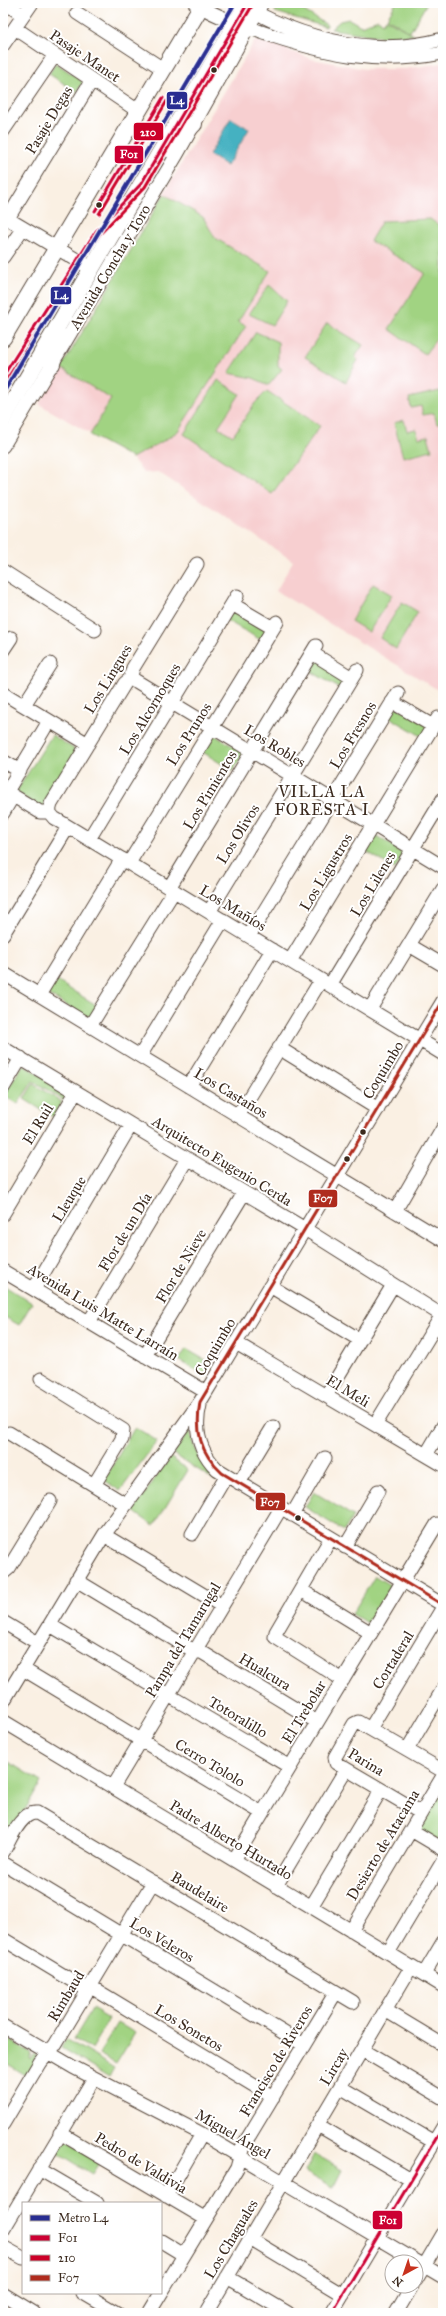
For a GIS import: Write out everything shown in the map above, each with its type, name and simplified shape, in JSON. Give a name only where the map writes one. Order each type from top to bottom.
[{"type":"main road","points":[[3,338],[163,69],[199,4]]},
{"type":"main road","name":"Avenida Concha y Toro","points":[[3,419],[10,398],[60,322],[155,161],[243,25],[250,6]]},
{"type":"main road","points":[[155,161],[194,124]]},
{"type":"main road","points":[[52,364],[60,322]]},
{"type":"street","points":[[5,3],[23,15]]},
{"type":"street","points":[[3,45],[32,3]]},
{"type":"street","points":[[199,4],[243,25],[321,51],[349,57],[399,59],[443,53]]},
{"type":"street","points":[[250,6],[269,19],[309,34],[361,45],[404,46],[443,39]]},
{"type":"street","points":[[77,12],[163,69]]},
{"type":"street","name":"Avenida Concha y Toro","points":[[3,446],[194,124],[243,25]]},
{"type":"street","name":"Pasaje Manet","points":[[15,28],[138,111]]},
{"type":"street","points":[[3,131],[54,55]]},
{"type":"street","name":"Pasaje Degas","points":[[5,217],[92,80]]},
{"type":"street","points":[[5,217],[92,269]]},
{"type":"street","points":[[3,257],[23,228]]},
{"type":"street","name":"Los Lingues","points":[[49,812],[51,804],[125,683],[130,680],[133,668],[197,564]]},
{"type":"street","points":[[3,571],[95,630]]},
{"type":"street","name":"Los Prunos","points":[[39,995],[212,727],[275,625],[235,600]]},
{"type":"street","name":"Los Alcornoques","points":[[89,839],[235,600]]},
{"type":"street","points":[[3,650],[11,638]]},
{"type":"street","name":"Los Pimientos","points":[[90,1026],[252,751],[314,650],[355,674]]},
{"type":"street","points":[[24,706],[50,664]]},
{"type":"street","name":"Los Olivos","points":[[209,912],[355,674]]},
{"type":"street","name":"Los Robles","points":[[130,680],[134,680],[443,867]]},
{"type":"street","points":[[3,693],[88,744]]},
{"type":"street","name":"Los Ligustros","points":[[290,961],[435,722],[395,698]]},
{"type":"street","name":"Los Fresnos","points":[[249,936],[395,698]]},
{"type":"street","points":[[3,813],[8,795],[20,771],[49,721]]},
{"type":"street","points":[[3,760],[20,771]]},
{"type":"street","name":"Los Mañíos","points":[[8,795],[40,812],[49,812],[52,816],[68,827],[443,1054]]},
{"type":"street","name":"Los Lilenes","points":[[238,1116],[279,1048],[325,982],[413,849],[443,799]]},
{"type":"street","points":[[3,934],[68,827]]},
{"type":"street","points":[[370,1009],[443,890]]},
{"type":"street","points":[[140,1056],[222,920]]},
{"type":"street","points":[[409,945],[443,965]]},
{"type":"street","points":[[189,1086],[272,950]]},
{"type":"street","name":"Los Castaños","points":[[3,973],[443,1240]]},
{"type":"street","name":"Coquimbo","points":[[3,1702],[104,1535],[203,1397],[443,1001]]},
{"type":"street","name":"Arquitecto Eugenio Cerda","points":[[3,1048],[305,1229],[442,1315]]},
{"type":"street","points":[[279,1048],[378,1109]]},
{"type":"street","points":[[3,1088],[21,1058]]},
{"type":"street","name":"El Ruil","points":[[3,1214],[76,1092]]},
{"type":"street","name":"Lleuque","points":[[34,1289],[132,1125]]},
{"type":"street","points":[[395,1211],[443,1128]]},
{"type":"street","name":"Flor de un Día","points":[[89,1322],[188,1159]]},
{"type":"street","name":"Flor de Nieve","points":[[145,1356],[244,1193]]},
{"type":"street","name":"Avenida Luis Matte Larraín","points":[[3,1271],[145,1356],[203,1397]]},
{"type":"street","points":[[326,1396],[393,1285]]},
{"type":"street","points":[[270,1286],[360,1340]]},
{"type":"street","points":[[375,1425],[442,1315]]},
{"type":"street","name":"El Meli","points":[[236,1343],[443,1465]]},
{"type":"street","points":[[41,1379],[120,1426],[124,1432],[122,1439],[94,1485]]},
{"type":"street","points":[[203,1397],[197,1426],[200,1444],[209,1460],[226,1476],[443,1606]]},
{"type":"street","points":[[426,1455],[443,1426]]},
{"type":"street","points":[[239,1484],[273,1427]]},
{"type":"street","points":[[9,1433],[125,1504]]},
{"type":"street","name":"Pampa del Tamarugal","points":[[112,1787],[222,1606],[325,1458]]},
{"type":"street","points":[[192,1534],[226,1476]]},
{"type":"street","points":[[345,1547],[378,1491]]},
{"type":"street","points":[[3,1573],[7,1570],[50,1501]]},
{"type":"street","name":"El Trebolar","points":[[234,1860],[437,1524]]},
{"type":"street","points":[[104,1535],[222,1606]]},
{"type":"street","points":[[331,1538],[275,1637],[343,1680]]},
{"type":"street","name":"Hualcura","points":[[76,1580],[317,1722]]},
{"type":"street","points":[[301,1590],[371,1633]]},
{"type":"street","name":"Cortaderal","points":[[370,1729],[443,1606]]},
{"type":"street","points":[[3,1622],[38,1644]]},
{"type":"street","name":"Totoralillo","points":[[50,1625],[169,1694],[290,1767]]},
{"type":"street","name":"Cerro Tololo","points":[[23,1669],[262,1813]]},
{"type":"street","points":[[407,1750],[443,1689]]},
{"type":"street","name":"Padre Alberto Hurtado","points":[[3,1721],[443,1986]]},
{"type":"street","name":"Parina","points":[[370,1729],[357,1722],[334,1758],[335,1762],[421,1813]]},
{"type":"street","points":[[370,1729],[443,1771]]},
{"type":"street","points":[[276,1886],[346,1769]]},
{"type":"street","name":"Desierto de Atacama","points":[[351,1931],[443,1776]]},
{"type":"street","points":[[311,1907],[382,1790]]},
{"type":"street","name":"Baudelaire","points":[[3,1852],[24,1817],[30,1813],[40,1814],[353,2002]]},
{"type":"street","points":[[411,1830],[443,1849]]},
{"type":"street","points":[[388,1953],[443,1861]]},
{"type":"street","name":"Los Veleros","points":[[3,1863],[304,2045]]},
{"type":"street","name":"Rimbaud","points":[[3,2124],[40,2062],[55,2045],[153,1882]]},
{"type":"street","name":"Los Sonetos","points":[[3,1939],[81,1986],[96,1990],[273,2096]]},
{"type":"street","points":[[424,1974],[443,1942]]},
{"type":"street","name":"Lircay","points":[[283,2182],[411,1967]]},
{"type":"street","name":"Francisco de Riveros","points":[[162,2290],[237,2168],[243,2146],[336,1992]]},
{"type":"street","points":[[385,2010],[443,2045]]},
{"type":"street","name":"Miguel Ángel","points":[[3,2026],[94,2078],[202,2134],[404,2254]]},
{"type":"street","points":[[362,2050],[443,2098]]},
{"type":"street","points":[[22,2202],[39,2169],[94,2078]]},
{"type":"street","points":[[340,2087],[434,2142]]},
{"type":"street","points":[[318,2125],[411,2180]]},
{"type":"street","points":[[332,2313],[443,2126]]},
{"type":"street","name":"Pedro de Valdivia","points":[[60,2134],[206,2219]]},
{"type":"street","points":[[166,2196],[202,2134]]},
{"type":"street","points":[[39,2169],[95,2202]]},
{"type":"street","name":"Los Chaguales","points":[[206,2313],[283,2182]]},
{"type":"street","points":[[3,2230],[20,2207]]},
{"type":"street","points":[[424,2266],[443,2234]]},
{"type":"street","points":[[250,2239],[343,2294]]},
{"type":"street","points":[[162,2242],[184,2255]]},
{"type":"street","points":[[3,2247],[22,2257]]},
{"type":"street","name":"Miguel Ángel","points":[[424,2266],[443,2277]]},
{"type":"street","points":[[227,2277],[288,2313]]},
{"type":"street","points":[[3,2294],[34,2313]]},
{"type":"street","points":[[85,2294],[118,2313]]},
{"type":"street","name":"Francisco de Riveros","points":[[149,2313],[160,2294]]},
{"type":"street","points":[[396,2313],[407,2294]]},
{"type":"shaded area","points":[[255,40],[287,48],[288,50],[312,59],[365,69],[405,69],[443,63],[443,693],[276,591],[293,561],[158,472],[144,473],[132,458],[39,404]]},
{"type":"green space","points":[[277,3],[284,3],[285,7],[291,6],[291,3],[304,3],[301,9],[327,25],[326,27],[275,12]]},
{"type":"green space","points":[[396,3],[427,3],[410,32],[387,18]]},
{"type":"green space","points":[[349,19],[361,26],[378,19],[383,23],[386,19],[414,35],[384,37],[331,29],[340,21]]},
{"type":"green space","points":[[56,63],[83,82],[77,92],[49,74]]},
{"type":"green space","points":[[164,194],[203,217],[215,238],[270,271],[238,322],[246,326],[178,431],[132,458],[90,435],[111,399],[61,368]]},
{"type":"green space","points":[[430,219],[443,228],[443,330],[425,354],[389,329],[425,273],[370,241],[382,221]]},
{"type":"green space","points":[[269,285],[287,301],[272,325],[249,314]]},
{"type":"green space","points":[[327,323],[363,345],[355,357],[358,360],[346,382],[305,357]]},
{"type":"green space","points":[[256,332],[278,342],[278,366],[282,369],[269,385],[253,378],[229,373]]},
{"type":"green space","points":[[218,380],[240,394],[218,427],[233,436],[255,403],[267,391],[320,426],[272,494],[184,434]]},
{"type":"green space","points":[[440,391],[443,402],[443,422],[437,424],[434,413],[423,415],[421,406],[411,408],[409,398]]},
{"type":"green space","points":[[404,420],[407,431],[416,429],[419,438],[428,436],[432,450],[403,457],[394,423]]},
{"type":"green space","points":[[373,584],[392,595],[369,632],[351,621]]},
{"type":"green space","points":[[402,602],[418,612],[396,649],[380,638]]},
{"type":"green space","points":[[233,609],[267,629],[261,640],[226,620]]},
{"type":"green space","points":[[314,658],[348,679],[342,690],[307,669]]},
{"type":"green space","points":[[395,706],[430,726],[423,737],[389,717]]},
{"type":"green space","points":[[211,733],[244,753],[233,771],[201,751]]},
{"type":"green space","points":[[52,735],[79,752],[43,810],[16,792]]},
{"type":"green space","points":[[373,834],[405,853],[395,869],[364,850]]},
{"type":"green space","points":[[55,980],[98,1006],[90,1019],[47,994]]},
{"type":"green space","points":[[23,1065],[69,1093],[65,1101],[33,1081],[18,1104],[4,1095]]},
{"type":"green space","points":[[33,1084],[62,1102],[53,1117],[24,1099]]},
{"type":"green space","points":[[3,1285],[32,1303],[19,1325],[3,1316]]},
{"type":"green space","points":[[186,1349],[212,1364],[207,1372],[201,1374],[179,1360]]},
{"type":"green space","points":[[135,1427],[157,1441],[120,1491],[104,1480]]},
{"type":"green space","points":[[190,1429],[193,1443],[199,1455],[208,1466],[219,1475],[216,1481],[173,1454]]},
{"type":"green space","points":[[170,1457],[188,1470],[154,1526],[133,1511]]},
{"type":"green space","points":[[314,1492],[353,1516],[344,1531],[305,1507]]},
{"type":"green space","points":[[375,1576],[393,1587],[370,1625],[352,1614]]},
{"type":"green space","points":[[7,1761],[41,1782],[3,1844],[3,1768]]},
{"type":"green space","points":[[443,1786],[443,1844],[417,1829]]},
{"type":"green space","points":[[92,2009],[109,2019],[91,2049],[74,2039]]},
{"type":"green space","points":[[118,2023],[135,2033],[116,2064],[99,2054]]},
{"type":"green space","points":[[3,2036],[31,2053],[30,2059],[34,2054],[38,2057],[27,2076],[3,2061]]},
{"type":"green space","points":[[66,2039],[114,2068],[109,2077],[61,2048]]},
{"type":"green space","points":[[62,2137],[100,2161],[92,2174],[54,2150]]},
{"type":"green space","points":[[314,2154],[342,2170],[333,2188],[305,2172]]},
{"type":"water","points":[[231,118],[249,129],[227,166],[209,155]]},
{"type":"metro line","name":"L4","points":[[3,393],[235,3]]},
{"type":"transit line","name":"F01","points":[[3,376],[96,231],[141,184],[248,3]]},
{"type":"transit line","name":"210","points":[[7,379],[100,234],[145,187],[252,6]]},
{"type":"transit line","name":"F01","points":[[95,211],[163,98]]},
{"type":"transit line","name":"210","points":[[99,214],[167,101]]},
{"type":"transit line","name":"F07","points":[[443,1001],[200,1402],[198,1423],[204,1449],[209,1458],[222,1473],[443,1605]]},
{"type":"transit line","name":"F01","points":[[332,2313],[443,2127]]},
{"type":"district","name":"VILLA LA FORESTA I","points":[[322,800]]}]
